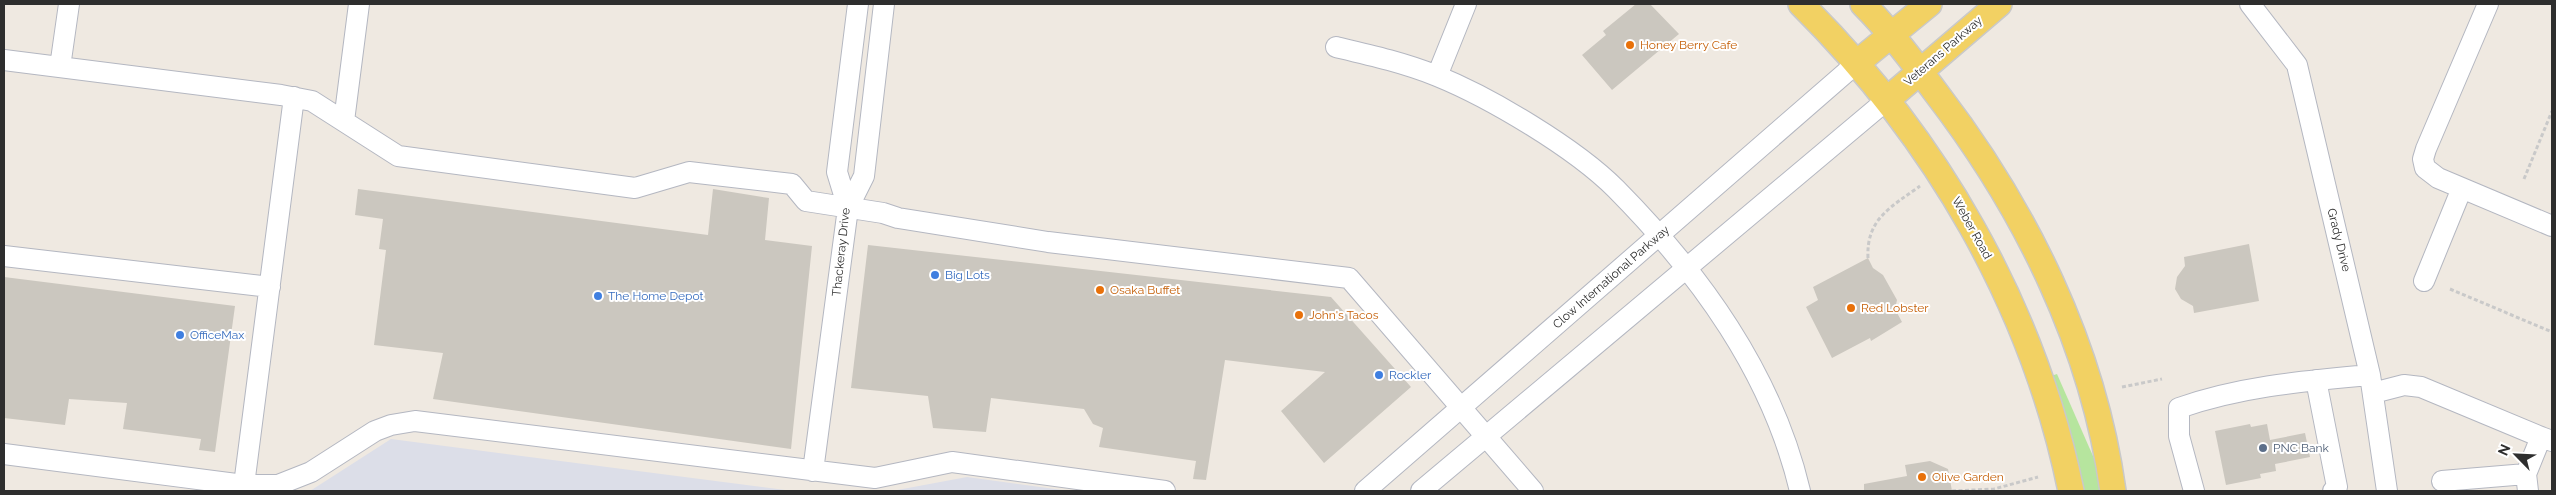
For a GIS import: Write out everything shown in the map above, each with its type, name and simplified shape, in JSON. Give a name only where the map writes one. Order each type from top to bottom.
[{"type":"main road","name":"Weber Road","points":[[1801,4],[1858,62],[1888,99],[1944,177],[1978,236],[2007,293],[2035,364],[2056,426],[2071,491]]},
{"type":"main road","points":[[1863,4],[1920,71],[1970,138],[2008,197],[2068,319],[2097,411],[2114,491]]},
{"type":"main road","points":[[1858,62],[1928,4]]},
{"type":"main road","name":"Veterans Parkway","points":[[1888,99],[1999,4]]},
{"type":"street","points":[[60,67],[69,4]]},
{"type":"street","points":[[344,121],[359,4]]},
{"type":"street","name":"Thackeray Drive","points":[[812,471],[848,208],[837,172],[858,4]]},
{"type":"street","points":[[848,208],[864,176],[884,4]]},
{"type":"street","points":[[1437,76],[1466,4]]},
{"type":"street","name":"Grady Drive","points":[[2250,4],[2297,65],[2372,384],[2387,491]]},
{"type":"street","points":[[2488,4],[2423,159],[2425,168],[2438,178],[2552,226]]},
{"type":"street","points":[[1336,46],[1437,76],[1483,98],[1574,155],[1615,188],[1685,268],[1726,320],[1752,365],[1776,414],[1793,462],[1800,491]]},
{"type":"street","points":[[4,60],[294,97],[312,101],[398,156],[635,188],[689,172],[792,184],[806,201],[898,218],[1048,242],[1349,278],[1533,491]]},
{"type":"street","name":"Clow International Parkway","points":[[1365,491],[1858,62]]},
{"type":"street","points":[[244,485],[294,97]]},
{"type":"street","points":[[1421,491],[1888,99]]},
{"type":"street","points":[[2424,281],[2462,188]]},
{"type":"street","points":[[4,256],[270,287]]},
{"type":"street","points":[[2316,380],[2336,487],[2333,491]]},
{"type":"street","points":[[2194,491],[2179,436],[2179,408],[2198,401],[2271,385],[2316,380],[2421,387],[2547,439],[2527,482],[2442,481]]},
{"type":"street","points":[[4,454],[244,485],[278,485],[311,472],[374,431],[391,425],[415,422],[875,478],[952,462],[1165,491]]},
{"type":"path","points":[[2524,179],[2552,111]]},
{"type":"path","points":[[1868,258],[1867,240],[1882,214],[1920,186]]},
{"type":"path","points":[[2450,289],[2552,332]]},
{"type":"path","points":[[2122,388],[2162,379]]},
{"type":"path","points":[[1952,491],[1994,489],[2038,478]]},
{"type":"shaded area","points":[[391,439],[793,491],[310,491]]},
{"type":"shaded area","points":[[967,477],[1070,491],[892,491]]},
{"type":"green space","points":[[2057,374],[2100,472],[2103,491],[2082,491],[2051,376]]},
{"type":"building","name":"Honey Berry Cafe","points":[[1636,4],[1650,4],[1679,34],[1612,90],[1582,55],[1606,35],[1603,31]]},
{"type":"building","name":"The Home Depot","points":[[358,189],[708,235],[713,189],[769,198],[765,240],[812,246],[791,449],[433,399],[443,353],[374,345],[386,250],[379,249],[383,219],[355,215]]},
{"type":"building","points":[[2249,244],[2259,301],[2194,313],[2193,306],[2181,299],[2175,289],[2177,277],[2185,266],[2184,257]]},
{"type":"building","points":[[868,245],[1331,297],[1411,387],[1324,463],[1281,411],[1325,372],[1225,360],[1206,480],[1193,479],[1196,461],[1099,447],[1103,428],[1093,424],[1084,409],[991,398],[986,432],[933,428],[928,396],[851,388]]},
{"type":"building","name":"Red Lobster","points":[[1868,258],[1873,268],[1883,275],[1897,300],[1895,309],[1902,322],[1871,341],[1870,338],[1832,358],[1806,307],[1818,300],[1813,287]]},
{"type":"building","points":[[4,277],[235,306],[215,452],[199,450],[201,439],[123,429],[127,403],[69,399],[65,425],[4,418]]},
{"type":"building","name":"PNC Bank","points":[[2250,424],[2251,427],[2267,424],[2270,440],[2305,433],[2310,457],[2275,464],[2276,471],[2260,474],[2261,478],[2226,485],[2215,431]]},
{"type":"building","name":"Olive Garden","points":[[1930,461],[1948,469],[1952,491],[1864,491],[1864,484],[1907,476],[1905,465]]},
{"type":"place","name":"Honey Berry Cafe","points":[[1630,45]]},
{"type":"place","name":"Big Lots","points":[[935,275]]},
{"type":"place","name":"Osaka Buffet","points":[[1100,290]]},
{"type":"place","name":"The Home Depot","points":[[598,296]]},
{"type":"place","name":"Red Lobster","points":[[1851,308]]},
{"type":"place","name":"John's Tacos","points":[[1299,315]]},
{"type":"place","name":"OfficeMax","points":[[180,335]]},
{"type":"place","name":"Rockler","points":[[1379,375]]},
{"type":"place","name":"PNC Bank","points":[[2263,448]]},
{"type":"place","name":"Olive Garden","points":[[1922,477]]}]
